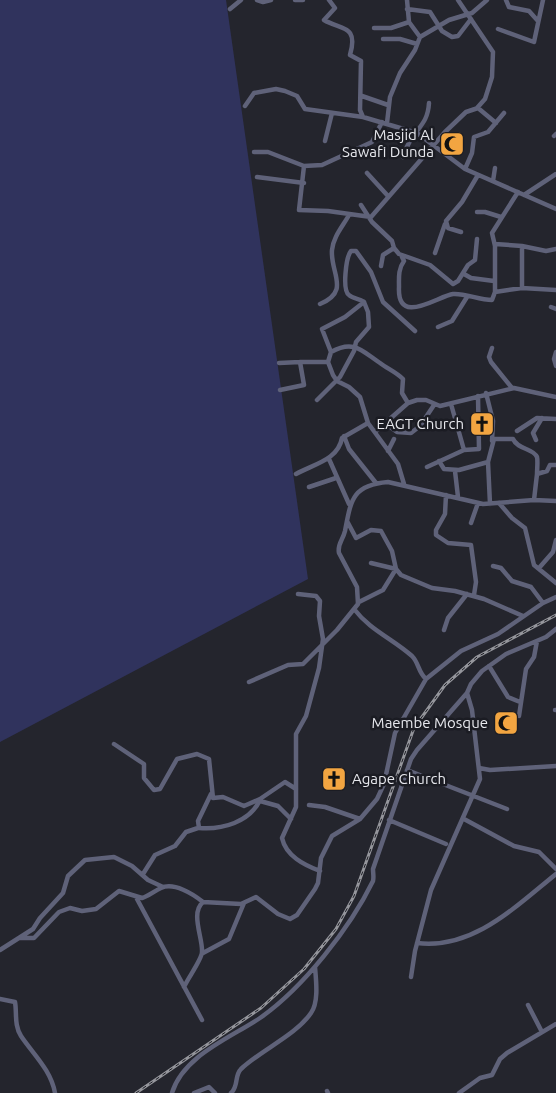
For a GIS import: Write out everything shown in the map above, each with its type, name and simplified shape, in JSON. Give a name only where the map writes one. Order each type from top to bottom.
[{"type":"street","points":[[230,8],[241,0]]},
{"type":"street","points":[[257,0],[264,2],[271,0]]},
{"type":"street","points":[[295,0],[303,0]]},
{"type":"street","points":[[329,0],[335,8],[324,20],[344,27],[352,37],[351,57],[360,58],[361,61],[362,96],[360,110],[363,117]]},
{"type":"street","points":[[406,0],[409,22],[420,37]]},
{"type":"street","points":[[304,166],[304,183],[299,210],[328,211],[369,218],[376,214],[388,196],[461,116],[476,108],[486,96],[492,77],[494,56],[492,47],[458,0]]},
{"type":"street","points":[[254,152],[268,152],[304,166],[327,164],[370,143],[376,137],[384,122],[400,73],[420,37],[468,13],[472,13],[487,0]]},
{"type":"street","points":[[506,0],[509,7],[529,11],[538,21]]},
{"type":"street","points":[[498,29],[532,42],[543,0]]},
{"type":"street","points":[[407,9],[430,12],[445,34],[455,38],[471,19]]},
{"type":"street","points":[[374,28],[391,28],[409,22]]},
{"type":"street","points":[[383,39],[400,39],[417,44]]},
{"type":"street","points":[[245,106],[254,93],[276,89],[296,96],[305,109],[363,117],[418,133],[465,169],[556,209]]},
{"type":"street","points":[[362,96],[388,105]]},
{"type":"street","points":[[403,157],[412,138],[418,133],[428,114],[429,103]]},
{"type":"street","points":[[476,108],[496,123]]},
{"type":"street","points":[[325,141],[332,113]]},
{"type":"street","points":[[465,169],[472,153],[474,137],[488,132],[504,113]]},
{"type":"street","points":[[493,181],[495,168]]},
{"type":"street","points":[[367,173],[388,196]]},
{"type":"street","points":[[524,194],[556,174]]},
{"type":"street","points":[[435,253],[445,223],[462,202],[478,175]]},
{"type":"street","points":[[257,177],[304,183]]},
{"type":"street","points":[[402,256],[404,261],[400,267],[399,292],[405,304],[419,309],[450,295],[459,294],[466,297],[491,300],[495,292],[495,244],[492,233],[518,192]]},
{"type":"street","points":[[361,205],[369,218],[392,241],[394,248],[402,256],[430,265],[455,284],[459,294]]},
{"type":"street","points":[[476,212],[485,212],[501,217]]},
{"type":"street","points":[[320,304],[332,298],[337,290],[332,248],[349,215]]},
{"type":"street","points":[[445,223],[450,230],[461,232]]},
{"type":"street","points":[[455,284],[464,274],[468,265],[475,260],[477,239]]},
{"type":"street","points":[[495,244],[522,246],[546,251],[556,249]]},
{"type":"street","points":[[522,246],[522,288]]},
{"type":"street","points":[[381,266],[383,255],[394,248]]},
{"type":"street","points":[[317,400],[337,381],[356,342],[369,327],[368,312],[364,302],[350,296],[346,290],[347,256],[352,251],[356,251],[370,271],[382,302],[414,331]]},
{"type":"street","points":[[464,274],[471,278],[494,281]]},
{"type":"street","points":[[495,292],[522,288],[556,290]]},
{"type":"street","points":[[438,327],[452,321],[466,297]]},
{"type":"street","points":[[364,302],[345,317],[323,328],[331,352],[328,362],[337,381],[345,384],[360,397],[368,423],[400,469],[404,484]]},
{"type":"street","points":[[331,352],[344,347],[355,347],[368,352],[380,363],[401,377],[404,382],[402,393],[408,403]]},
{"type":"street","points":[[492,348],[489,357],[491,362],[512,388]]},
{"type":"street","points":[[556,352],[554,358],[556,366]]},
{"type":"street","points":[[280,390],[304,384],[300,362]]},
{"type":"street","points":[[279,363],[328,362]]},
{"type":"street","points":[[375,432],[408,403],[422,400],[434,405],[451,404],[486,393],[512,388],[556,397]]},
{"type":"street","points":[[486,393],[493,421],[492,442],[488,462],[490,504]]},
{"type":"street","points":[[427,467],[464,450],[477,450],[479,448],[478,396]]},
{"type":"street","points":[[451,404],[464,450]]},
{"type":"street","points":[[386,424],[398,432],[411,433],[420,426],[434,405]]},
{"type":"street","points":[[517,431],[537,418],[556,419]]},
{"type":"street","points":[[536,440],[533,433],[542,418]]},
{"type":"street","points":[[296,474],[329,459],[340,446],[344,436],[368,423]]},
{"type":"street","points":[[344,436],[349,449],[376,483]]},
{"type":"street","points":[[388,451],[394,439]]},
{"type":"street","points":[[492,442],[494,439],[513,439],[520,448],[534,453],[537,457],[534,500]]},
{"type":"street","points":[[329,459],[349,504],[344,536],[339,544],[338,553],[357,586],[359,602]]},
{"type":"street","points":[[439,461],[444,470],[454,471],[488,462]]},
{"type":"street","points":[[537,474],[547,471],[550,465],[556,465]]},
{"type":"street","points":[[454,471],[458,498]]},
{"type":"street","points":[[309,487],[336,478]]},
{"type":"street","points":[[349,504],[362,490],[376,483],[404,484],[478,503],[490,504],[534,500],[556,501]]},
{"type":"street","points":[[446,495],[446,514],[436,530],[436,535],[448,542],[472,546],[476,582],[474,595]]},
{"type":"street","points":[[471,523],[478,503]]},
{"type":"street","points":[[499,503],[524,528],[531,559],[556,583]]},
{"type":"street","points":[[347,522],[356,538],[371,530],[381,531],[392,551],[396,569],[400,575],[432,588],[474,595],[523,616]]},
{"type":"street","points":[[539,568],[554,551],[556,540]]},
{"type":"street","points":[[371,563],[396,569]]},
{"type":"street","points":[[493,566],[501,568],[516,583],[531,588],[543,603]]},
{"type":"street","points":[[249,682],[288,665],[303,664],[354,610],[359,602],[383,590],[396,569]]},
{"type":"street","points":[[298,594],[316,596],[320,601],[319,616],[323,634],[319,668],[306,716],[295,739],[296,807],[282,836],[284,845],[303,864],[320,871]]},
{"type":"street","points":[[444,630],[451,614],[467,594]]},
{"type":"street","points":[[0,950],[33,930],[46,910],[60,897],[68,876],[85,860],[100,860],[111,856],[132,866],[153,883],[189,893],[203,902],[244,903],[254,898],[260,898],[283,917],[293,918],[315,889],[321,858],[332,836],[360,819],[380,792],[395,733],[426,679],[449,659],[498,634],[543,603],[555,597],[556,605]]},
{"type":"street","points":[[354,610],[369,626],[414,658],[419,672],[426,679]]},
{"type":"street","points":[[172,1093],[184,1070],[200,1056],[260,1017],[315,967],[355,914],[374,880],[373,870],[389,820],[407,770],[417,750],[467,693],[478,675],[512,651],[546,638],[556,629]]},
{"type":"street","points":[[519,716],[526,669],[536,653],[537,641]]},
{"type":"street","points":[[489,666],[508,697],[520,702]]},
{"type":"street","points":[[411,977],[417,943],[431,890],[464,819],[480,776],[481,769],[472,710],[467,693]]},
{"type":"street","points":[[114,744],[144,764],[144,778],[154,790],[160,789],[177,759],[192,755],[206,756],[210,762],[211,794],[198,821],[198,828]]},
{"type":"street","points":[[481,769],[556,766]]},
{"type":"street","points":[[407,770],[474,794],[507,809]]},
{"type":"street","points":[[211,794],[213,798],[226,798],[241,806],[260,800],[286,782],[296,789]]},
{"type":"street","points":[[260,800],[278,806],[291,819]]},
{"type":"street","points":[[143,874],[155,855],[175,846],[186,832],[198,828],[231,826],[254,810],[260,800]]},
{"type":"street","points":[[309,805],[325,807],[360,819]]},
{"type":"street","points":[[464,819],[514,846],[539,852],[556,868]]},
{"type":"street","points":[[389,820],[446,844]]},
{"type":"street","points":[[417,943],[440,945],[464,937],[505,916],[556,874]]},
{"type":"street","points":[[20,938],[34,938],[59,912],[67,908],[82,911],[96,909],[119,891],[137,898],[148,896],[163,887]]},
{"type":"street","points":[[137,898],[202,1020]]},
{"type":"street","points":[[202,953],[197,912],[203,902]]},
{"type":"street","points":[[184,987],[202,953],[229,939],[244,903]]},
{"type":"street","points":[[231,1093],[236,1088],[241,1070],[257,1054],[299,1025],[311,1013],[316,991],[315,967]]},
{"type":"street","points":[[0,999],[15,1002],[16,1023],[20,1035],[50,1078],[54,1093]]},
{"type":"street","points":[[528,1005],[542,1032]]},
{"type":"street","points":[[459,1093],[480,1078],[492,1075],[500,1059],[508,1052],[556,1024]]},
{"type":"street","points":[[194,1093],[209,1087],[215,1093]]},
{"type":"shaded area","points":[[0,0],[226,0],[308,579],[0,742]]},
{"type":"railway","points":[[136,1093],[261,1008],[304,969],[336,929],[354,896],[414,728],[445,685],[477,657],[556,615]]},
{"type":"place","name":"Masjid Al Sawafi Dunda","points":[[452,144]]},
{"type":"place","name":"EAGT Church","points":[[482,424]]},
{"type":"place","name":"Maembe Mosque","points":[[506,723]]},
{"type":"place","name":"Agape Church","points":[[334,779]]}]
